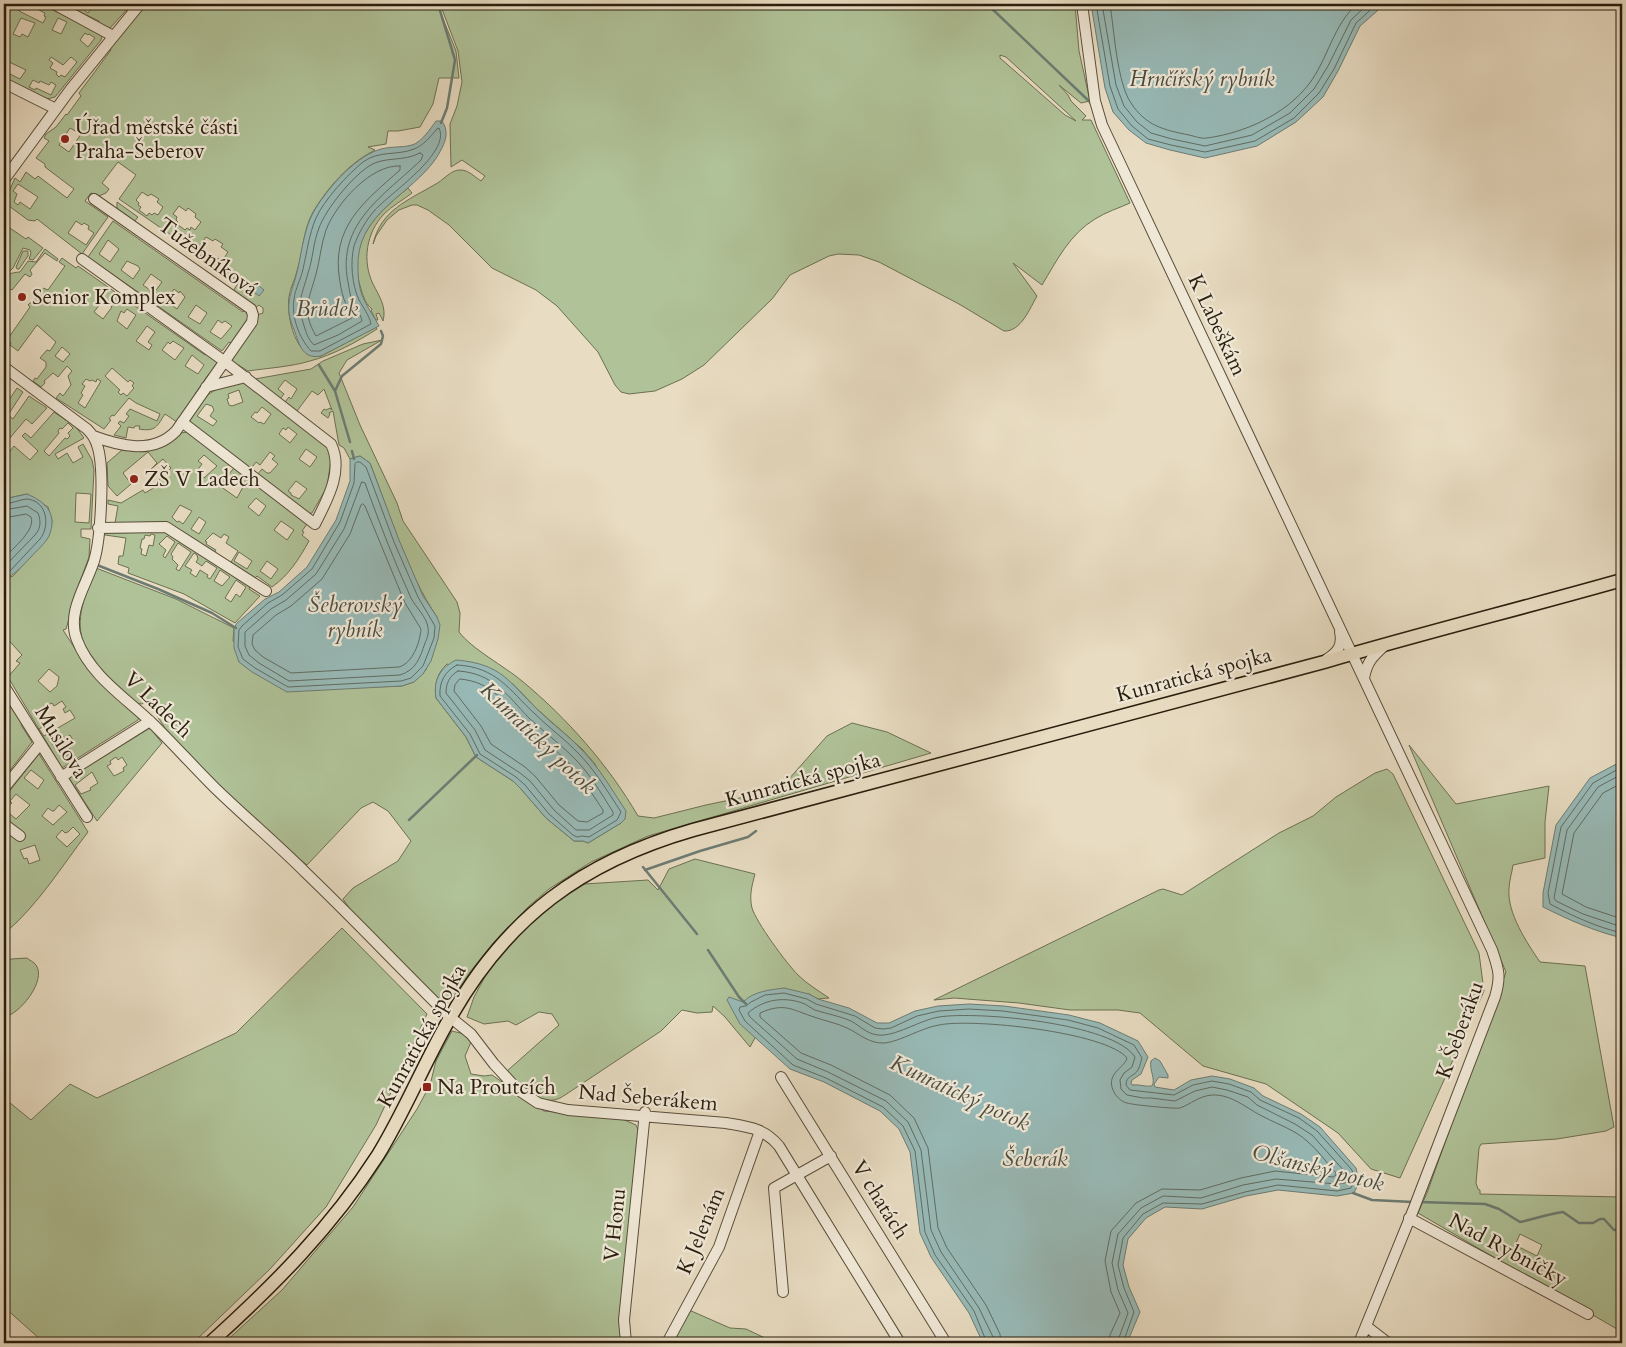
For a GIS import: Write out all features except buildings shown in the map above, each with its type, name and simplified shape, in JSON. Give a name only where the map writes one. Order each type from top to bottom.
[{"type":"main road","name":"Kunratická spojka","points":[[210,1343],[295,1261],[342,1207],[389,1136],[450,1017],[471,983],[494,953],[531,914],[577,879],[608,861],[642,846],[703,827],[1324,662],[1622,580]]},
{"type":"street","points":[[57,4],[113,36]]},
{"type":"street","points":[[4,180],[56,109],[140,4]]},
{"type":"street","name":"K Labeškám","points":[[1082,4],[1095,101],[1102,125],[1352,653]]},
{"type":"street","points":[[4,83],[56,109]]},
{"type":"street","name":"Tužebníková","points":[[94,199],[251,309],[253,315],[252,322],[224,361]]},
{"type":"street","points":[[82,259],[246,377],[331,444],[336,454],[333,485],[315,524],[182,422]]},
{"type":"street","points":[[4,367],[78,421],[93,436],[112,442],[147,446],[165,441],[176,431],[224,361]]},
{"type":"street","points":[[206,387],[246,377]]},
{"type":"street","name":"V Ladech","points":[[93,436],[98,446],[101,468],[101,498],[94,562],[81,592],[74,628],[77,640],[91,664],[100,676],[150,720],[215,788],[306,873],[450,1017]]},
{"type":"street","points":[[98,528],[166,527],[266,591]]},
{"type":"street","points":[[1324,662],[1340,647],[1342,640],[1339,626]]},
{"type":"street","points":[[1364,678],[1367,665],[1372,657],[1385,645]]},
{"type":"street","name":"K Šeberáku","points":[[1352,653],[1492,950],[1500,971],[1495,997],[1359,1343]]},
{"type":"street","name":"Musilova","points":[[4,686],[87,817]]},
{"type":"street","points":[[61,777],[150,720]]},
{"type":"street","points":[[4,788],[40,744]]},
{"type":"street","points":[[4,824],[20,836]]},
{"type":"street","name":"Nad Šeberákem","points":[[450,1017],[471,1034],[505,1078],[531,1100],[568,1110],[645,1114],[726,1123],[751,1127],[770,1136],[779,1146],[900,1343]]},
{"type":"street","name":"V chatách","points":[[781,1077],[946,1343]]},
{"type":"street","name":"V Honu","points":[[626,1343],[624,1320],[645,1114]]},
{"type":"street","name":"K Jelenám","points":[[667,1343],[719,1247],[760,1130]]},
{"type":"street","points":[[783,1292],[774,1188],[831,1156]]},
{"type":"street","name":"Nad Rybníčky","points":[[1413,1209],[1588,1314]]},
{"type":"street","points":[[1366,1326],[1388,1343]]},
{"type":"green space","points":[[11,4],[25,4],[24,6],[22,5],[19,11],[43,23],[46,17],[44,16],[45,13],[27,4],[41,4],[102,36],[101,40],[55,97],[47,99],[4,78],[4,71],[20,79],[26,70],[7,61],[4,66],[4,9],[7,11]],"holes":[[[21,18],[35,23],[28,37],[22,34],[20,37],[13,34]],[[58,18],[67,22],[61,34],[52,30]],[[85,33],[95,38],[88,47],[80,40]],[[51,57],[63,65],[71,57],[77,62],[65,77],[61,75],[59,77],[56,74],[57,72],[50,68],[53,63],[49,60]],[[33,80],[49,85],[51,82],[56,85],[51,95],[36,88],[35,90],[29,87]]]},
{"type":"green space","points":[[76,4],[85,5],[82,8],[88,13],[93,4],[132,4],[110,28],[98,24],[99,21],[72,8]]},
{"type":"green space","points":[[145,4],[437,4],[456,51],[459,78],[439,78],[433,104],[420,127],[388,131],[386,144],[368,147],[375,150],[365,155],[340,176],[325,194],[310,219],[290,294],[288,305],[294,336],[305,352],[312,356],[321,356],[376,327],[377,329],[345,348],[319,358],[295,365],[248,371],[232,361],[231,358],[257,315],[263,313],[263,308],[259,305],[255,308],[233,291],[239,282],[119,199],[136,175],[118,162],[102,183],[109,189],[106,193],[99,196],[91,193],[85,201],[108,217],[82,254],[37,219],[35,221],[28,220],[9,206],[10,204],[7,201],[9,197],[7,196],[15,178],[20,182],[26,172],[35,179],[38,176],[67,198],[74,189],[36,158],[49,141],[44,138],[46,134],[56,127],[81,96],[79,93],[111,50],[109,47]],"holes":[[[70,128],[81,134],[69,152],[59,145]],[[18,184],[38,197],[30,209],[20,202],[18,205],[14,202],[17,194],[13,191]],[[142,192],[148,196],[151,194],[159,199],[157,202],[163,207],[158,215],[149,213],[147,216],[139,210],[141,207],[138,205],[139,203],[136,200]],[[179,206],[186,211],[188,208],[196,214],[195,217],[201,222],[195,230],[191,227],[190,230],[187,228],[185,230],[177,224],[177,217],[173,214]],[[76,221],[82,225],[84,223],[89,226],[88,229],[94,233],[86,245],[68,233]],[[206,237],[213,241],[215,239],[223,244],[221,247],[228,252],[222,261],[218,258],[217,260],[214,258],[212,261],[203,255],[205,252],[202,250],[204,248],[200,245]]]},
{"type":"green space","points":[[440,4],[1075,4],[1079,51],[1090,101],[1081,103],[1059,85],[1086,116],[1082,120],[1091,120],[1130,203],[1099,217],[1078,232],[1065,248],[1042,285],[1013,263],[1037,296],[1020,324],[1010,330],[1004,331],[959,304],[879,262],[859,255],[838,254],[829,256],[790,275],[772,299],[704,365],[682,379],[655,391],[629,394],[621,392],[615,385],[598,352],[557,306],[536,290],[492,268],[449,225],[428,210],[412,205],[399,210],[387,220],[373,244],[377,232],[382,223],[396,208],[450,173],[464,170],[481,181],[485,176],[462,160],[451,167],[450,124],[457,106],[462,82],[458,51]],"holes":[[[1000,55],[1006,57],[1076,121],[1065,115],[1000,58]]]},
{"type":"green space","points":[[408,188],[412,193],[384,214],[370,238],[367,257],[368,266],[384,311],[383,321],[379,313],[376,314],[378,320],[376,320],[371,311],[372,309],[365,300],[359,282],[358,253],[368,228],[376,217]]},
{"type":"green space","points":[[117,202],[138,217],[134,222],[117,209]]},
{"type":"green space","points":[[113,221],[243,312],[245,309],[250,317],[232,344],[229,342],[222,351],[88,257]],"holes":[[[108,240],[119,249],[110,262],[99,254]],[[127,261],[138,266],[140,269],[133,279],[121,270]],[[151,274],[162,282],[154,293],[143,285]],[[174,289],[179,293],[180,291],[185,297],[177,309],[166,301]],[[196,305],[207,313],[200,324],[188,317]],[[218,320],[222,323],[225,321],[232,326],[221,339],[210,332]]]},
{"type":"green space","points":[[4,224],[26,239],[28,237],[43,248],[33,260],[29,259],[30,250],[23,248],[13,268],[4,277],[4,254],[10,241],[4,232]]},
{"type":"green space","points":[[45,249],[58,259],[57,261],[45,253],[30,270],[32,274],[30,277],[25,274],[12,290],[4,286],[7,276],[11,273],[20,272],[28,261],[36,262]]},
{"type":"green space","points":[[23,251],[28,251],[28,256],[19,269],[17,269],[16,267]]},
{"type":"green space","points":[[62,258],[76,268],[78,266],[205,355],[207,352],[218,363],[177,422],[165,414],[153,429],[139,429],[140,426],[128,427],[126,438],[114,435],[121,426],[118,423],[120,421],[124,423],[129,416],[126,414],[130,409],[157,421],[160,414],[129,398],[114,416],[112,415],[109,419],[111,420],[104,429],[56,398],[60,393],[63,396],[71,385],[68,376],[72,371],[67,366],[58,377],[53,373],[44,381],[45,383],[41,387],[33,381],[35,378],[37,379],[46,367],[46,362],[40,358],[47,350],[50,351],[56,342],[37,325],[18,351],[7,340],[30,307],[28,305],[32,303],[43,288],[48,290],[65,266],[59,262]],"holes":[[[103,300],[112,307],[103,319],[94,312]],[[127,309],[136,315],[127,329],[117,321],[121,311],[124,313]],[[147,326],[155,332],[148,342],[152,345],[149,350],[136,341]],[[173,341],[184,348],[175,360],[162,350],[168,342],[170,344]],[[62,347],[70,354],[63,362],[55,356]],[[192,355],[204,365],[198,374],[185,366]],[[112,368],[128,382],[130,380],[134,383],[132,386],[134,388],[127,396],[123,393],[121,395],[118,392],[120,390],[105,376]],[[86,379],[96,382],[97,379],[101,381],[85,408],[78,403],[83,395],[81,393],[85,386],[82,384]]]},
{"type":"green space","points":[[382,340],[347,360],[339,373],[360,425],[397,503],[403,521],[457,602],[460,613],[459,632],[472,645],[539,695],[571,727],[614,779],[638,816],[654,818],[749,796],[769,789],[788,780],[827,736],[852,723],[887,732],[931,753],[648,836],[591,862],[549,889],[529,906],[494,942],[470,972],[452,999],[446,1003],[440,1000],[371,933],[343,899],[353,888],[398,861],[411,841],[388,811],[373,802],[361,808],[307,865],[252,817],[184,750],[159,719],[149,699],[142,704],[135,703],[101,673],[85,646],[80,626],[82,607],[96,568],[176,599],[234,628],[233,641],[373,687],[402,686],[414,682],[426,670],[437,617],[407,562],[370,463],[360,456],[350,459],[344,448],[339,445],[333,411],[329,413],[328,418],[321,413],[324,409],[330,408],[332,410],[324,389],[318,395],[312,391],[297,411],[285,402],[289,397],[291,399],[297,389],[285,380],[278,389],[284,394],[280,399],[255,379],[311,369],[323,361],[363,344]],"holes":[[[447,664],[513,684],[537,709],[582,749],[595,764],[621,823],[588,843],[574,841],[546,818],[513,781],[476,757],[466,737],[436,698],[435,688],[437,680]]]},
{"type":"green space","points":[[240,382],[247,383],[330,448],[332,453],[327,487],[312,513],[306,514],[257,475],[262,469],[270,473],[278,464],[272,459],[275,456],[270,452],[260,465],[256,462],[250,470],[190,423],[189,418],[205,398],[215,390]],"holes":[[[239,390],[243,402],[232,406],[229,405],[228,394]],[[206,404],[212,406],[214,410],[210,416],[217,421],[213,426],[197,416]],[[262,407],[271,414],[264,424],[251,417],[255,412],[257,413]],[[288,427],[297,434],[290,443],[279,434],[283,428],[286,430]],[[306,449],[317,457],[310,467],[299,459]],[[296,481],[307,489],[299,499],[291,495],[288,491]]]},
{"type":"green space","points":[[17,388],[23,392],[8,415],[13,419],[29,396],[47,408],[32,424],[26,419],[4,445],[4,402],[7,403]]},
{"type":"green space","points":[[54,412],[76,427],[84,438],[55,454],[58,459],[67,453],[73,463],[83,457],[78,447],[83,444],[92,460],[94,470],[91,529],[81,529],[81,537],[90,539],[89,557],[66,629],[63,630],[88,669],[139,716],[138,720],[62,768],[8,677],[20,663],[16,661],[22,655],[4,635],[4,579],[13,576],[48,537],[52,521],[48,507],[27,494],[4,499],[4,459],[14,446],[30,460],[38,451],[22,436],[25,433],[31,438]],"holes":[[[68,423],[73,428],[68,433],[70,436],[67,439],[65,438],[49,456],[44,451],[59,433],[60,428],[62,429]],[[76,493],[91,494],[89,523],[75,522]],[[49,669],[59,677],[57,686],[50,692],[38,681]],[[62,701],[66,707],[63,709],[65,713],[70,710],[75,718],[44,736],[39,729],[48,724],[44,716],[41,716],[37,710],[52,703],[54,706]],[[62,735],[65,738],[70,735],[74,742],[69,748],[72,752],[64,757],[60,751],[58,752],[51,742]]]},
{"type":"green space","points":[[188,432],[229,464],[224,471],[228,475],[234,468],[307,524],[302,531],[304,532],[302,535],[309,541],[293,566],[272,587],[257,576],[255,578],[231,562],[238,551],[226,543],[229,537],[224,534],[221,538],[213,533],[205,541],[207,542],[206,544],[216,550],[215,552],[167,522],[115,523],[118,506],[108,504],[108,500],[121,503],[143,490],[145,493],[155,487],[154,485],[171,468],[163,459],[150,470],[157,463],[148,452],[123,473],[131,484],[117,496],[108,486],[107,463],[122,450],[146,450],[161,447],[168,444],[180,433]],"holes":[[[204,455],[217,466],[204,478],[196,472],[202,464],[198,461]],[[228,477],[243,487],[237,498],[220,486]],[[256,498],[266,506],[259,516],[248,507]],[[180,505],[192,511],[183,524],[179,521],[177,522],[172,517]],[[199,517],[206,522],[199,534],[191,529]],[[281,521],[294,530],[287,540],[274,530]],[[239,552],[252,561],[247,569],[234,561]],[[267,561],[278,569],[271,579],[260,571]]]},
{"type":"green space","points":[[164,532],[250,586],[249,589],[260,596],[235,623],[184,594],[128,573],[129,568],[118,564],[119,556],[123,556],[126,538],[105,535],[103,533]],"holes":[[[151,534],[155,535],[153,546],[149,545],[146,556],[141,554],[142,549],[140,548],[145,535],[150,536]],[[167,536],[175,542],[165,558],[163,556],[166,550],[159,544]],[[178,543],[191,552],[179,571],[176,569],[178,565],[172,559],[171,554]],[[194,553],[198,559],[196,562],[202,566],[206,561],[217,568],[210,579],[207,577],[208,575],[200,570],[196,577],[190,573],[192,570],[185,566]],[[220,570],[230,577],[222,586],[214,581]],[[236,580],[246,587],[240,597],[236,594],[231,602],[225,598]]]},
{"type":"green space","points":[[4,690],[23,722],[21,725],[32,742],[4,778]]},
{"type":"green space","points":[[150,728],[162,743],[97,821],[69,778]],"holes":[[[116,757],[118,760],[122,757],[127,765],[123,768],[124,771],[114,776],[107,766]],[[92,772],[98,783],[90,788],[91,790],[81,794],[75,785]]]},
{"type":"green space","points":[[1409,745],[1456,804],[1549,786],[1545,822],[1545,858],[1513,865],[1509,898],[1519,927],[1540,962],[1585,966],[1614,1127],[1606,1131],[1557,1139],[1481,1144],[1476,1183],[1480,1194],[1622,1197],[1622,1332],[1418,1213],[1427,1193],[1506,972]],"holes":[[[1520,1234],[1542,1245],[1537,1256],[1515,1245]]]},
{"type":"green space","points":[[39,754],[88,832],[39,898],[5,933],[4,829],[22,834],[4,819],[4,813],[8,817],[10,814],[16,819],[30,805],[16,794],[10,801],[12,803],[4,809],[4,798]],"holes":[[[31,770],[44,780],[38,789],[24,778]],[[59,805],[67,812],[53,825],[42,816],[48,808],[54,811]],[[73,827],[80,834],[67,847],[56,837],[62,830],[65,833]],[[35,845],[40,860],[29,864],[27,858],[24,859],[20,850]]]},
{"type":"green space","points":[[1387,769],[1393,774],[1479,953],[1484,991],[1400,1178],[1371,1169],[1338,1133],[1266,1084],[1203,1066],[1140,1013],[1118,1010],[1070,1010],[1019,1003],[954,998],[934,1000],[1159,890],[1163,889],[1182,895],[1279,833],[1313,816],[1336,797],[1375,773]]},
{"type":"green space","points":[[695,859],[755,874],[751,891],[751,904],[759,923],[793,970],[829,998],[818,999],[809,994],[744,1002],[737,1008],[756,1036],[750,1047],[725,1017],[713,1006],[712,1012],[697,1013],[682,1010],[661,1031],[560,1098],[547,1100],[527,1091],[507,1071],[559,1025],[552,1014],[539,1012],[516,1025],[508,1021],[484,1024],[467,1017],[474,997],[488,971],[518,935],[563,896],[584,884],[648,880],[658,890],[669,869]]},
{"type":"green space","points":[[342,928],[427,1014],[376,1125],[326,1207],[270,1269],[193,1343],[39,1343],[41,1340],[4,1307],[4,1098],[31,1120],[70,1084],[97,1098],[236,1033]]},
{"type":"green space","points":[[27,958],[36,965],[38,972],[35,988],[24,1004],[10,1015],[4,1017],[4,965],[11,959]]},
{"type":"green space","points":[[452,1031],[464,1034],[471,1042],[465,1056],[471,1074],[492,1075],[544,1111],[620,1118],[636,1125],[640,1134],[625,1343],[224,1343],[282,1290],[353,1207],[417,1109],[430,1085],[436,1061]]},
{"type":"green space","points":[[689,1310],[730,1328],[746,1329],[767,1339],[769,1343],[670,1343]]},
{"type":"water","name":"Hrnčířský rybník","points":[[1091,4],[1385,4],[1360,26],[1323,97],[1296,122],[1257,146],[1205,158],[1146,143],[1129,130],[1113,112],[1105,88]]},
{"type":"water","name":"Brůdek","points":[[436,121],[442,121],[446,132],[445,142],[437,157],[426,171],[375,219],[365,233],[359,250],[358,272],[360,289],[379,326],[321,356],[314,357],[305,353],[299,344],[290,319],[289,304],[305,233],[318,204],[341,176],[359,160],[378,150],[408,146],[416,143],[426,135]]},
{"type":"water","points":[[254,282],[264,290],[259,296],[249,288]]},
{"type":"water","name":"Šeberovský rybník","points":[[360,456],[370,463],[399,540],[423,596],[437,617],[440,625],[438,639],[431,661],[423,674],[414,682],[402,686],[287,692],[252,672],[239,662],[234,648],[234,628],[237,623],[265,599],[279,592],[307,567],[336,520],[350,481],[350,459]]},
{"type":"water","points":[[27,494],[45,505],[51,515],[52,521],[49,536],[18,570],[4,579],[4,499]]},
{"type":"water","points":[[456,660],[484,665],[511,682],[594,763],[626,811],[625,819],[588,843],[574,841],[546,818],[513,781],[476,757],[466,737],[436,698],[435,692],[439,675],[450,663]]},
{"type":"water","points":[[1622,761],[1622,938],[1582,925],[1543,907],[1543,893],[1556,825],[1590,778]]},
{"type":"water","name":"Šeberák","points":[[784,988],[809,994],[818,999],[849,1008],[877,1023],[889,1023],[915,1011],[938,1006],[969,1004],[1004,1006],[1069,1015],[1100,1023],[1138,1041],[1148,1057],[1141,1074],[1132,1080],[1132,1085],[1152,1086],[1151,1061],[1155,1058],[1160,1061],[1168,1078],[1159,1077],[1154,1084],[1155,1087],[1174,1090],[1191,1080],[1212,1076],[1230,1079],[1254,1088],[1263,1096],[1301,1114],[1320,1127],[1356,1168],[1359,1182],[1354,1193],[1337,1196],[1278,1190],[1246,1196],[1202,1209],[1165,1207],[1146,1218],[1128,1239],[1123,1265],[1129,1287],[1140,1312],[1127,1343],[983,1343],[969,1313],[931,1257],[920,1233],[910,1152],[899,1129],[880,1111],[824,1082],[790,1069],[740,1024],[727,1000],[729,997],[743,1002],[757,993]]},
{"type":"waterway","name":"Kunratický potok","points":[[438,4],[455,60],[447,108],[441,123]]},
{"type":"waterway","points":[[987,4],[1091,103]]},
{"type":"waterway","points":[[335,391],[342,376],[381,344],[383,336],[381,331]]},
{"type":"waterway","name":"Kunratický potok","points":[[319,365],[335,391],[350,442]]},
{"type":"waterway","name":"Kunratický potok","points":[[352,451],[354,459]]},
{"type":"waterway","points":[[97,565],[212,613],[236,628]]},
{"type":"waterway","points":[[409,820],[477,755]]},
{"type":"waterway","points":[[645,870],[748,837],[756,831]]},
{"type":"waterway","name":"Kunratický potok","points":[[643,867],[697,934]]},
{"type":"waterway","name":"Kunratický potok","points":[[708,950],[739,997],[746,1004]]},
{"type":"waterway","name":"Olšanský potok","points":[[1353,1193],[1372,1200],[1413,1202]]},
{"type":"waterway","name":"Olšanský potok","points":[[1419,1202],[1485,1204],[1499,1209],[1520,1222],[1563,1212],[1579,1223],[1593,1223],[1604,1219],[1614,1230],[1622,1229]]},
{"type":"place","name":"Úřad městské části Praha-Šeberov","points":[[65,139]]},
{"type":"place","name":"Senior Komplex","points":[[22,297]]},
{"type":"place","name":"ZŠ V Ladech","points":[[134,479]]},
{"type":"place","name":"Na Proutcích","points":[[427,1087]]}]
